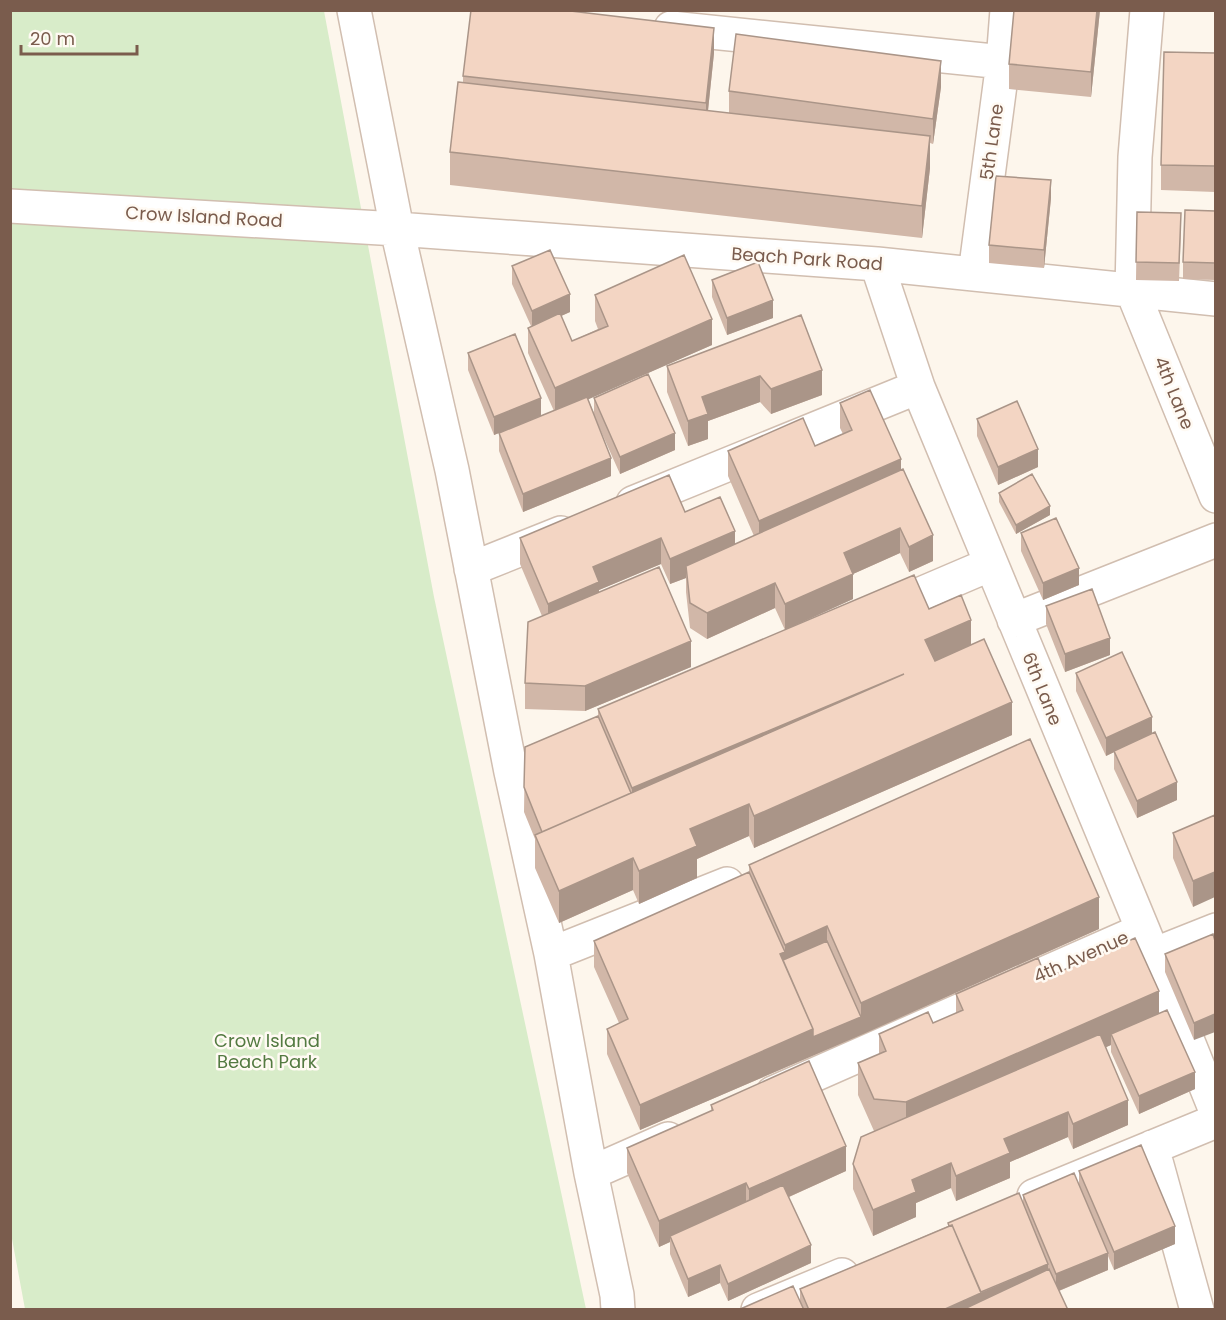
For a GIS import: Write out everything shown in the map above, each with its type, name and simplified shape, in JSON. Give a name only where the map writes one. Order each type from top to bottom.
[{"type":"street","points":[[354,10],[397,229],[452,470],[511,772],[550,954],[591,1173],[617,1295],[618,1310]]},
{"type":"street","name":"5th Lane","points":[[975,274],[1008,10]]},
{"type":"street","points":[[1132,290],[1136,157],[1147,10]]},
{"type":"street","points":[[648,25],[1003,62]]},
{"type":"street","name":"Crow Island Road","points":[[10,206],[397,229]]},
{"type":"street","name":"Beach Park Road","points":[[397,229],[876,264],[1215,299]]},
{"type":"street","name":"6th Lane","points":[[876,264],[918,387],[1014,620],[1056,753],[1148,942],[1215,1111]]},
{"type":"street","name":"4th Lane","points":[[1132,290],[1215,496]]},
{"type":"street","points":[[471,569],[918,387]]},
{"type":"street","points":[[1014,620],[1215,540]]},
{"type":"street","points":[[848,624],[991,564]]},
{"type":"street","points":[[511,772],[543,757]]},
{"type":"street","points":[[550,954],[759,871]]},
{"type":"street","name":"4th Avenue","points":[[742,1107],[1148,942],[1215,930]]},
{"type":"street","points":[[1010,1206],[1215,1121]]},
{"type":"street","points":[[591,1173],[699,1126]]},
{"type":"street","points":[[1152,1147],[1197,1310]]},
{"type":"street","points":[[758,1310],[868,1264]]},
{"type":"green space","name":"Crow Island Beach Park","points":[[10,11],[324,11],[434,597],[586,1309],[25,1309],[10,1228]]},
{"type":"building","points":[[471,10],[562,10],[714,28],[706,103],[463,76]]},
{"type":"building","points":[[1014,10],[1097,10],[1091,72],[1009,64]]},
{"type":"building","points":[[736,34],[941,61],[933,119],[729,91]]},
{"type":"building","points":[[1164,52],[1215,53],[1215,166],[1161,165]]},
{"type":"building","points":[[458,82],[930,136],[922,206],[450,152]]},
{"type":"building","points":[[996,176],[1051,180],[1044,250],[989,245]]},
{"type":"building","points":[[1185,210],[1215,211],[1215,263],[1183,262]]},
{"type":"building","points":[[1137,212],[1181,213],[1179,263],[1136,262]]},
{"type":"building","points":[[550,250],[570,294],[532,311],[512,266]]},
{"type":"building","points":[[684,255],[712,319],[555,388],[528,328],[560,313],[572,341],[608,326],[595,295]]},
{"type":"building","points":[[758,262],[773,300],[727,318],[712,280]]},
{"type":"building","points":[[801,315],[822,370],[771,389],[760,376],[702,397],[708,414],[688,421],[667,366]]},
{"type":"building","points":[[515,334],[541,398],[494,417],[468,353]]},
{"type":"building","points":[[648,374],[675,433],[620,457],[594,398]]},
{"type":"building","points":[[870,390],[901,459],[759,521],[728,451],[803,418],[815,446],[852,430],[840,403]]},
{"type":"building","points":[[587,397],[611,458],[523,494],[499,433]]},
{"type":"building","points":[[1017,401],[1038,449],[998,467],[977,419]]},
{"type":"building","points":[[903,469],[933,535],[909,547],[900,528],[844,553],[853,574],[785,604],[775,583],[707,613],[690,603],[686,566]]},
{"type":"building","points":[[1032,474],[1050,506],[1016,525],[999,493]]},
{"type":"building","points":[[669,475],[685,512],[720,497],[735,531],[670,559],[661,538],[593,567],[599,582],[548,604],[520,538]]},
{"type":"building","points":[[1056,518],[1079,568],[1043,583],[1021,533]]},
{"type":"building","points":[[659,567],[691,641],[585,686],[525,683],[528,622]]},
{"type":"building","points":[[914,575],[929,609],[961,595],[971,620],[925,640],[935,661],[984,639],[1012,702],[754,816],[749,804],[690,829],[697,846],[639,871],[633,858],[559,891],[535,835],[904,674],[632,788],[598,709]]},
{"type":"building","points":[[1092,589],[1110,638],[1065,654],[1046,606]]},
{"type":"building","points":[[1122,652],[1152,717],[1106,738],[1076,673]]},
{"type":"building","points":[[598,716],[631,793],[542,832],[524,787],[525,747]]},
{"type":"building","points":[[1155,732],[1177,782],[1137,801],[1114,751]]},
{"type":"building","points":[[1030,739],[1099,897],[861,1003],[827,926],[785,945],[749,865]]},
{"type":"building","points":[[1215,815],[1215,872],[1193,881],[1173,833]]},
{"type":"building","points":[[749,872],[785,952],[780,954],[813,1029],[640,1105],[607,1029],[628,1019],[594,941]]},
{"type":"building","points":[[1213,934],[1215,941],[1215,1014],[1194,1023],[1165,954]]},
{"type":"building","points":[[1135,938],[1159,991],[906,1102],[874,1099],[858,1063],[886,1051],[879,1034],[928,1012],[933,1023],[963,1010],[956,994],[1038,958],[1046,978]]},
{"type":"building","points":[[827,941],[861,1017],[813,1037],[813,1029],[783,960]]},
{"type":"building","points":[[1167,1010],[1195,1072],[1139,1096],[1111,1034]]},
{"type":"building","points":[[1100,1034],[1128,1100],[1073,1124],[1068,1112],[1004,1139],[1010,1153],[956,1176],[951,1163],[912,1180],[916,1192],[873,1210],[853,1164],[861,1137]]},
{"type":"building","points":[[809,1061],[846,1146],[749,1189],[746,1183],[659,1221],[627,1148],[713,1110],[711,1105]]},
{"type":"building","points":[[1141,1145],[1175,1226],[1114,1252],[1079,1171]]},
{"type":"building","points":[[1074,1173],[1108,1253],[1056,1274],[1023,1195]]},
{"type":"building","points":[[783,1185],[811,1245],[728,1284],[720,1265],[688,1279],[670,1236]]},
{"type":"building","points":[[1019,1193],[1048,1264],[981,1292],[952,1225],[949,1226],[948,1223]]},
{"type":"building","points":[[952,1225],[981,1293],[943,1310],[809,1310],[800,1289]]},
{"type":"building","points":[[1049,1269],[1068,1310],[962,1310]]},
{"type":"building","points":[[793,1286],[804,1310],[738,1310]]}]
